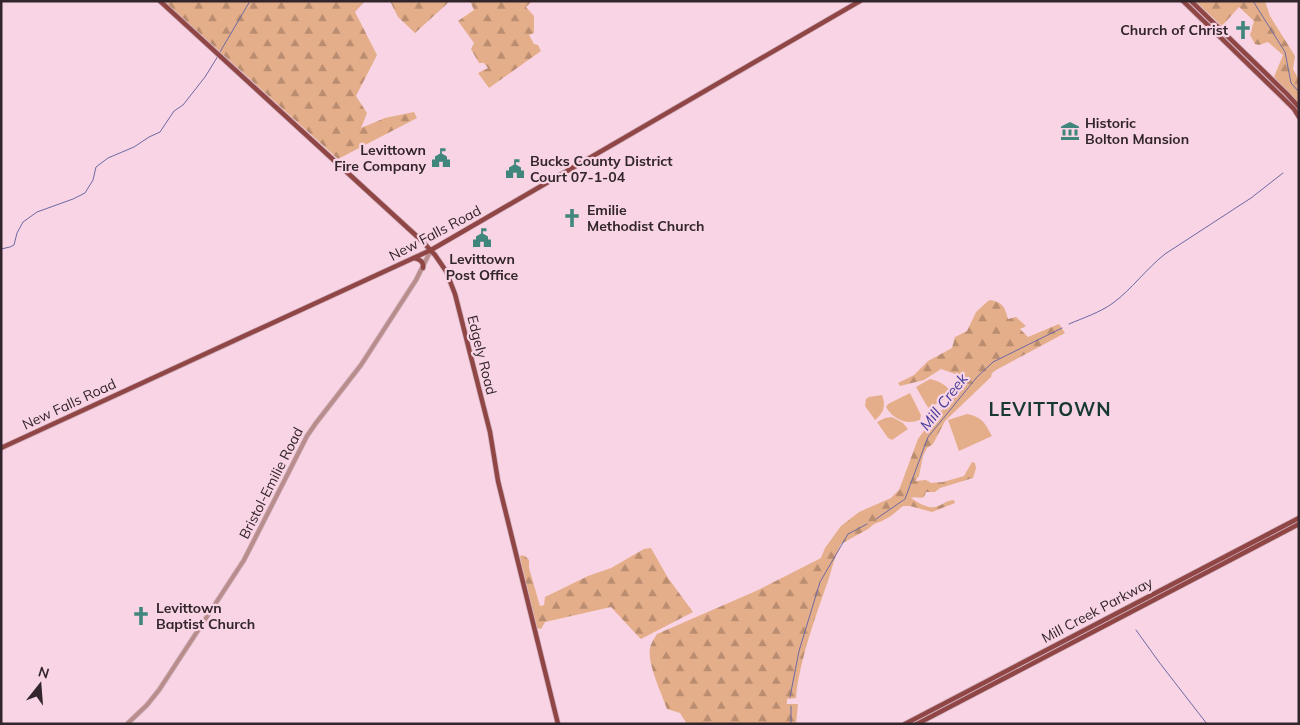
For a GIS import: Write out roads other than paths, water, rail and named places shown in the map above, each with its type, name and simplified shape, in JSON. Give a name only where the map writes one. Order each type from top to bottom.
[{"type":"main road","name":"Edgely Road","points":[[160,1],[431,250],[448,275],[462,321],[490,432],[498,481],[558,724]]},
{"type":"main road","name":"New Falls Road","points":[[1,448],[431,250],[860,1]]},
{"type":"main road","points":[[1184,1],[1294,109],[1299,117]]},
{"type":"main road","points":[[1191,1],[1299,107]]},
{"type":"main road","points":[[414,258],[421,261],[423,268]]},
{"type":"main road","name":"Mill Creek Parkway","points":[[905,724],[1299,518]]},
{"type":"main road","name":"Mill Creek Parkway","points":[[917,724],[1299,524]]},
{"type":"street","name":"Bristol-Emilie Road","points":[[127,724],[154,698],[227,587],[249,550],[307,436],[362,365],[423,268],[431,250]]},
{"type":"waterway","points":[[220,52],[250,1]]},
{"type":"waterway","points":[[1253,1],[1285,52],[1291,83],[1299,92]]},
{"type":"waterway","points":[[1,249],[14,245],[17,233],[23,222],[37,212],[85,193],[93,180],[96,167],[108,158],[134,147],[160,132],[174,111],[183,105],[205,77],[218,56]]},
{"type":"waterway","name":"Mill Creek","points":[[1069,324],[1113,303],[1165,254],[1251,198],[1283,173]]},
{"type":"waterway","name":"Mill Creek","points":[[876,519],[905,499],[928,437],[977,377],[993,362],[1062,328]]},
{"type":"waterway","name":"Mill Creek","points":[[790,697],[799,651],[820,582],[848,534],[867,524]]},
{"type":"waterway","points":[[1136,630],[1207,724]]},
{"type":"waterway","name":"Mill Creek","points":[[791,706],[791,724]]},
{"type":"place","name":"Church of Christ","points":[[1243,30]]},
{"type":"place","name":"Historic Bolton Mansion","points":[[1070,131]]},
{"type":"place","name":"Levittown Fire Company","points":[[441,158]]},
{"type":"place","name":"Bucks County District Court 07-1-04","points":[[515,169]]},
{"type":"place","name":"Emilie Methodist Church","points":[[572,218]]},
{"type":"place","name":"Levittown Post Office","points":[[482,238]]},
{"type":"place","name":"Levittown Baptist Church","points":[[141,616]]},
{"type":"district","name":"LEVITTOWN","points":[[1050,409]]}]
